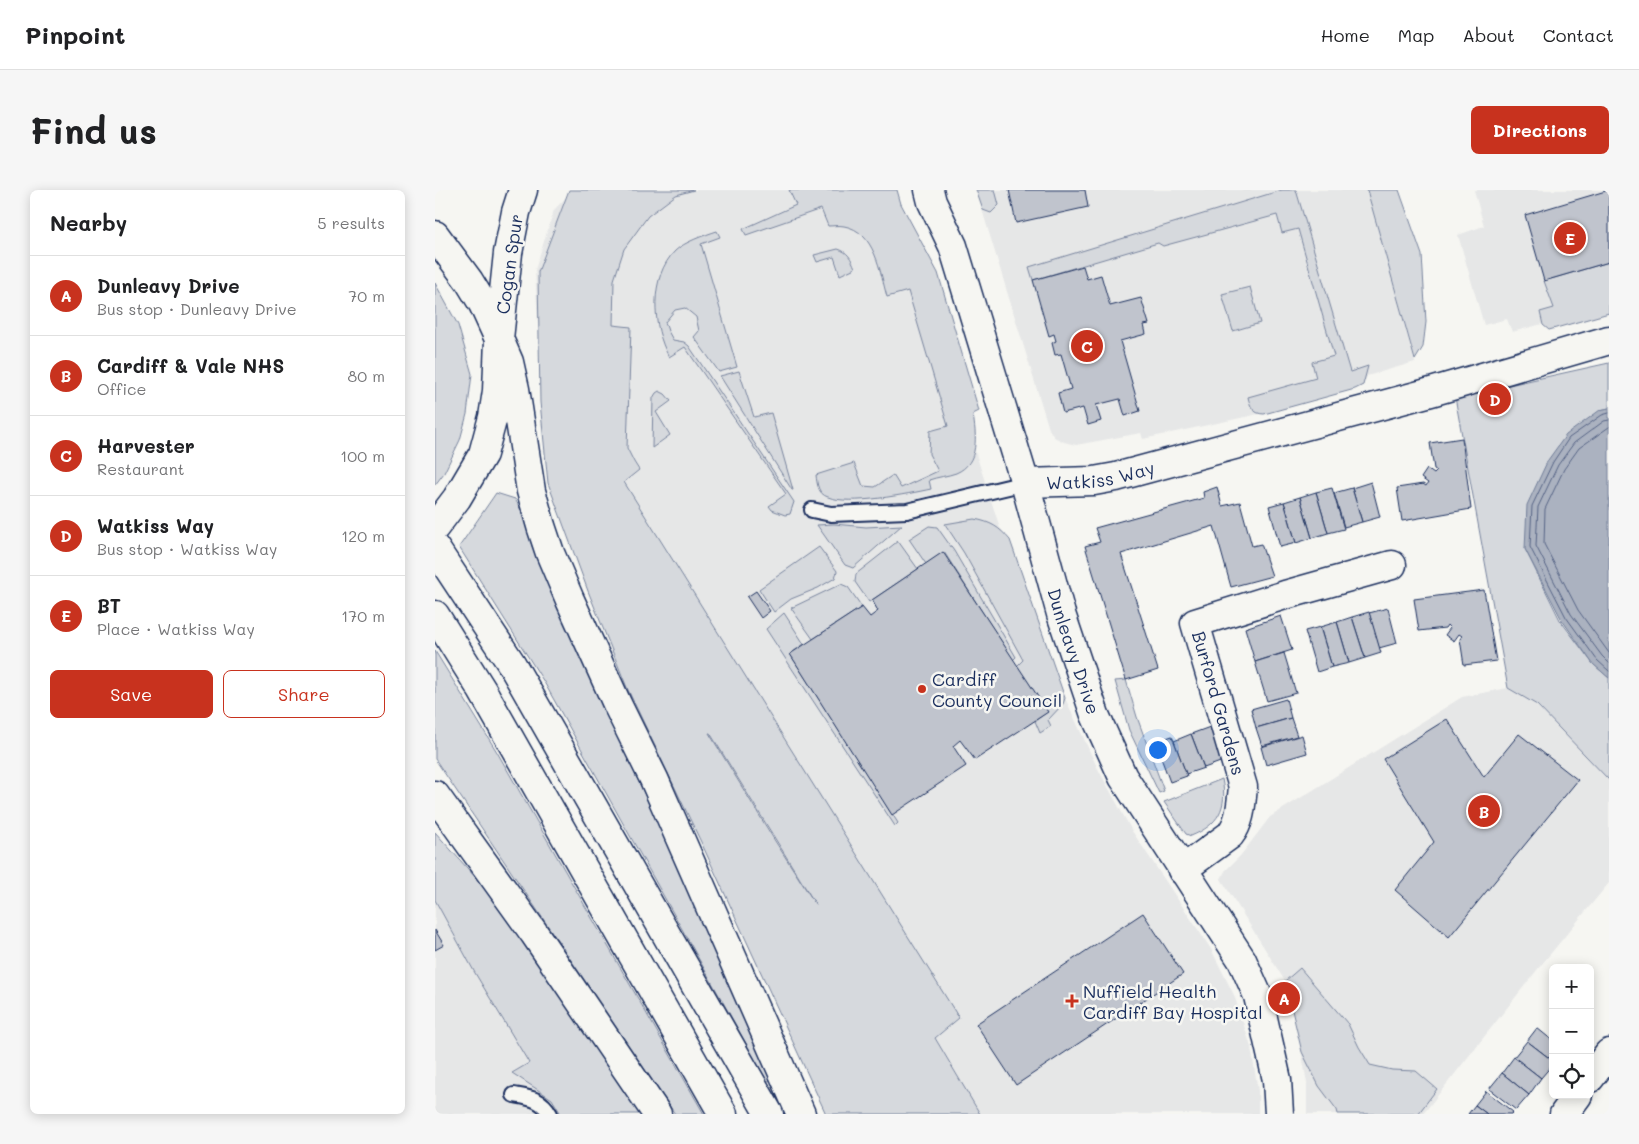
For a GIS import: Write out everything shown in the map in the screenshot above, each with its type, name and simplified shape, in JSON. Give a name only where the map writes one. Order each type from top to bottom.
[{"type":"main road","name":"Cogan Spur","points":[[435,527],[457,498],[483,454],[493,417],[497,391],[499,339],[508,254],[516,212],[523,190]]},
{"type":"main road","name":"Dunleavy Drive","points":[[929,190],[932,202],[953,246],[1025,482],[1061,614],[1095,715],[1123,778],[1242,960],[1258,996],[1277,1080],[1279,1114]]},
{"type":"main road","points":[[435,235],[469,281],[483,304],[509,362],[531,490],[550,553],[618,706],[654,779],[801,1114]]},
{"type":"main road","name":"Watkiss Way","points":[[1025,482],[1094,481],[1116,477],[1440,389],[1609,340]]},
{"type":"main road","points":[[435,548],[511,663],[769,1114]]},
{"type":"main road","name":"Burford Gardens","points":[[1182,870],[1230,835],[1236,828],[1241,814],[1243,787],[1195,623],[1392,565]]},
{"type":"main road","points":[[435,615],[482,690],[723,1114]]},
{"type":"main road","points":[[435,795],[534,933],[657,1114]]},
{"type":"main road","points":[[1594,1073],[1609,1053]]},
{"type":"main road","points":[[1564,1114],[1575,1099]]},
{"type":"lane","points":[[812,510],[831,514],[907,511],[1025,482]]},
{"type":"lane","points":[[514,1095],[533,1098],[545,1106],[550,1114]]},
{"type":"shaded area","points":[[569,190],[694,190],[676,195],[648,216],[624,249],[614,280],[613,325],[631,327],[627,448],[639,470],[624,482],[959,1018],[935,1038],[980,1114],[826,1114],[701,842],[628,690],[588,591],[548,483],[540,402],[538,272]],"holes":[[[710,733],[816,905],[775,841]]]},
{"type":"shaded area","points":[[573,190],[897,190],[901,204],[938,273],[979,411],[973,414],[976,431],[975,451],[1000,528],[1010,540],[1065,698],[1097,767],[1132,831],[1211,949],[1234,995],[1251,1047],[1258,1091],[1258,1114],[980,1114],[935,1038],[958,1018],[540,361],[535,270],[554,210]]},
{"type":"shaded area","points":[[789,190],[897,190],[901,204],[938,273],[979,411],[973,414],[975,448],[969,463],[956,473],[929,480],[931,489],[879,498],[850,500],[825,496],[819,488],[816,475],[854,463],[863,486],[875,487],[893,475],[901,488],[938,471],[929,454],[930,431],[948,426],[908,291],[887,297],[874,254],[863,236],[854,229],[844,226],[828,226],[821,209],[746,235],[743,229],[796,205]]},
{"type":"shaded area","points":[[976,190],[1367,190],[1415,362],[1367,376],[1363,385],[1355,389],[1264,414],[1143,439],[1141,433],[1076,445],[1064,442],[1054,437],[1049,429]]},
{"type":"shaded area","points":[[976,190],[995,190],[999,205],[991,213],[983,210]]},
{"type":"shaded area","points":[[1282,190],[1296,190],[1350,372],[1368,366],[1363,385],[1355,389],[1264,414],[1257,413],[1251,406],[1248,397],[1316,378],[1312,362],[1334,356],[1298,229],[1282,233],[1277,215],[1163,246],[1158,243],[1033,280],[1029,267]]},
{"type":"shaded area","points":[[1367,190],[1399,190],[1422,255],[1426,322],[1423,347],[1415,360]]},
{"type":"shaded area","points":[[1474,190],[1609,190],[1609,306],[1512,332],[1507,319],[1484,325],[1458,235],[1484,226]]},
{"type":"shaded area","points":[[717,231],[720,237],[701,244],[737,367],[719,372],[694,337],[699,331],[696,317],[685,308],[675,310],[665,322],[673,340],[684,342],[689,346],[794,502],[790,514],[785,515],[772,510],[769,506],[786,494],[685,347],[669,357],[659,331],[656,302],[657,288],[667,262],[675,251],[684,245]]},
{"type":"shaded area","points":[[838,249],[849,256],[855,268],[840,275],[834,257],[817,262],[814,255]]},
{"type":"shaded area","points":[[1609,262],[1609,313],[1549,330],[1543,325],[1540,312],[1554,308],[1544,281]]},
{"type":"shaded area","points":[[435,283],[458,325],[472,374],[467,414],[460,440],[444,473],[435,485]]},
{"type":"shaded area","points":[[1250,287],[1260,323],[1233,331],[1222,294]]},
{"type":"shaded area","points":[[1609,363],[1609,408],[1600,410],[1525,549],[1560,620],[1593,664],[1609,678],[1609,780],[1537,705],[1508,688],[1455,397]]},
{"type":"shaded area","points":[[739,371],[754,417],[771,413],[793,490],[720,376]]},
{"type":"shaded area","points":[[659,391],[665,394],[671,401],[656,412],[670,435],[652,448],[653,398]]},
{"type":"shaded area","points":[[496,493],[515,499],[522,512],[532,546],[560,612],[777,1080],[767,1081],[544,682],[459,547]]},
{"type":"shaded area","points":[[974,519],[994,526],[1010,540],[1065,698],[1063,704],[1048,720],[1051,726],[1040,733],[1035,721],[1047,712],[1017,666],[1023,660],[964,553],[945,524]]},
{"type":"shaded area","points":[[834,524],[866,527],[902,525],[853,568],[845,565],[817,525]]},
{"type":"shaded area","points":[[929,526],[937,527],[954,551],[1016,657],[1013,660],[944,552],[926,564],[909,539]]},
{"type":"shaded area","points":[[898,541],[918,569],[869,602],[855,582],[856,574]]},
{"type":"shaded area","points":[[819,547],[837,571],[835,578],[818,588],[791,599],[774,612],[759,589]]},
{"type":"shaded area","points":[[841,584],[848,587],[862,607],[813,639],[791,608]]},
{"type":"shaded area","points":[[784,613],[804,644],[790,654],[898,823],[895,826],[766,629]]},
{"type":"shaded area","points":[[435,651],[497,752],[704,1114],[675,1114],[435,759]]},
{"type":"shaded area","points":[[1126,680],[1137,717],[1164,791],[1159,793],[1129,730],[1115,681]]},
{"type":"shaded area","points":[[1508,688],[1537,705],[1609,780],[1609,883],[1537,970],[1423,1114],[1307,1114],[1307,1083],[1296,1021],[1285,981],[1221,879],[1225,871],[1241,855],[1270,817],[1462,697]]},
{"type":"shaded area","points":[[1222,779],[1223,799],[1219,814],[1208,827],[1200,832],[1191,836],[1186,834],[1164,802]]},
{"type":"shaded area","points":[[435,832],[492,896],[644,1114],[561,1114],[552,1099],[512,1073],[529,1063],[475,973],[435,900]]},
{"type":"shaded area","points":[[435,900],[475,973],[529,1063],[512,1073],[552,1099],[561,1114],[435,1114]]},
{"type":"shaded area","points":[[1300,968],[1348,1024],[1370,1065],[1392,1070],[1416,1071],[1437,1089],[1418,1114],[1338,1114],[1319,1086],[1302,1052],[1285,981]]},
{"type":"water","points":[[1609,408],[1609,678],[1593,664],[1562,620],[1525,549],[1527,505],[1548,460],[1566,435],[1600,410]]},
{"type":"building","points":[[1009,190],[1085,190],[1088,207],[1016,223]]},
{"type":"building","points":[[1609,190],[1609,262],[1544,281],[1525,215]]},
{"type":"building","points":[[1083,266],[1087,279],[1101,275],[1110,306],[1141,298],[1149,324],[1144,325],[1146,334],[1120,341],[1140,411],[1125,416],[1120,399],[1096,405],[1101,421],[1088,425],[1083,408],[1063,413],[1058,393],[1071,389],[1061,354],[1055,355],[1052,343],[1056,341],[1054,334],[1049,336],[1033,280]]},
{"type":"building","points":[[1462,438],[1471,509],[1402,521],[1397,488],[1423,484],[1426,486],[1428,483],[1421,478],[1427,469],[1434,474],[1437,471],[1434,469],[1430,443]]},
{"type":"building","points":[[1371,482],[1380,517],[1362,522],[1352,488]]},
{"type":"building","points":[[1217,487],[1222,506],[1240,502],[1252,546],[1261,544],[1272,576],[1231,587],[1214,526],[1121,554],[1158,670],[1126,680],[1085,546],[1100,542],[1095,528],[1204,498],[1203,492]]},
{"type":"building","points":[[1332,488],[1344,529],[1328,533],[1316,492]]},
{"type":"building","points":[[1352,488],[1362,522],[1344,527],[1334,493]]},
{"type":"building","points":[[1316,492],[1328,533],[1312,538],[1300,497]]},
{"type":"building","points":[[1300,497],[1312,538],[1296,543],[1284,502]]},
{"type":"building","points":[[1284,502],[1296,543],[1280,547],[1269,506]]},
{"type":"building","name":"Cardiff County Council","points":[[943,552],[1048,712],[975,760],[960,740],[953,746],[966,766],[892,815],[790,654],[862,607],[870,617],[878,611],[872,600]]},
{"type":"building","points":[[1484,590],[1496,661],[1464,665],[1460,639],[1462,636],[1459,634],[1454,641],[1445,635],[1450,628],[1447,625],[1445,628],[1419,631],[1414,599]]},
{"type":"building","points":[[756,591],[770,611],[761,618],[747,597]]},
{"type":"building","points":[[1388,608],[1397,643],[1379,648],[1369,613]]},
{"type":"building","points":[[1369,612],[1381,653],[1365,658],[1352,617]]},
{"type":"building","points":[[1281,616],[1292,650],[1255,662],[1245,628]]},
{"type":"building","points":[[1352,617],[1365,658],[1349,663],[1337,622]]},
{"type":"building","points":[[1337,622],[1349,663],[1332,667],[1320,627]]},
{"type":"building","points":[[1320,627],[1332,667],[1317,672],[1305,631]]},
{"type":"building","points":[[1284,653],[1296,693],[1267,701],[1255,662]]},
{"type":"building","points":[[1286,699],[1291,718],[1256,728],[1251,709]]},
{"type":"building","points":[[1291,718],[1297,736],[1262,746],[1256,728]]},
{"type":"building","points":[[1447,719],[1484,777],[1519,734],[1578,780],[1449,937],[1395,890],[1434,842],[1383,759]]},
{"type":"building","points":[[1210,727],[1223,761],[1204,768],[1191,734]]},
{"type":"building","points":[[1191,734],[1204,768],[1186,774],[1174,741]]},
{"type":"building","points":[[1302,735],[1307,753],[1266,765],[1261,747]]},
{"type":"building","points":[[1172,736],[1187,776],[1170,782],[1155,742]]},
{"type":"building","name":"Nuffield Health Cardiff Bay Hospital","points":[[1143,913],[1183,974],[1016,1085],[976,1024]]},
{"type":"building","points":[[435,930],[444,945],[435,950]]},
{"type":"building","points":[[1537,1028],[1549,1038],[1549,1058],[1527,1041]]},
{"type":"building","points":[[1527,1041],[1549,1058],[1549,1069],[1541,1078],[1514,1057]]},
{"type":"building","points":[[1514,1057],[1541,1078],[1529,1095],[1502,1073]]},
{"type":"building","points":[[1502,1073],[1529,1095],[1516,1110],[1489,1089]]},
{"type":"building","points":[[1486,1091],[1513,1112],[1511,1114],[1487,1114],[1475,1105]]},
{"type":"building","points":[[1475,1105],[1487,1114],[1468,1114]]},
{"type":"place","name":"BT","points":[[1570,238]]},
{"type":"place","name":"Harvester","points":[[1087,346]]},
{"type":"place","name":"Watkiss Way","points":[[1495,399]]},
{"type":"place","name":"Cardiff County Council","points":[[922,689]]},
{"type":"place","name":"Cardiff & Vale NHS","points":[[1484,811]]},
{"type":"place","name":"Dunleavy Drive","points":[[1284,998]]},
{"type":"place","name":"Nuffield Health Cardiff Bay Hospital","points":[[1072,1001]]}]
